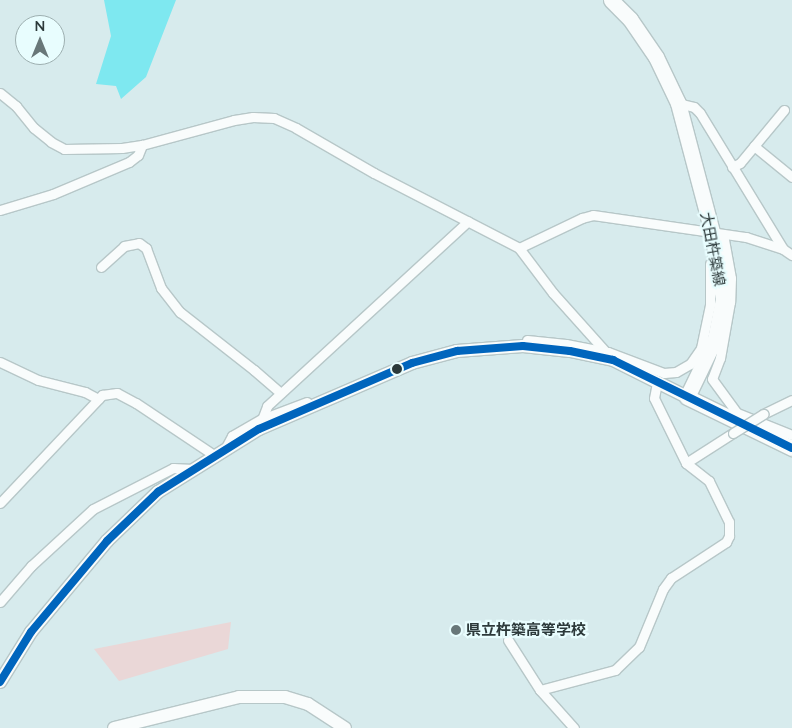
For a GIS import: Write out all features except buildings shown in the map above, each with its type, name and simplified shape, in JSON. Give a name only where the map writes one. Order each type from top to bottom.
[{"type":"main road","name":"大田杵築線","points":[[611,0],[630,20],[656,58],[678,103],[714,232],[723,299],[715,338],[687,397]]},
{"type":"main road","points":[[0,682],[31,632],[108,541],[158,492],[260,424],[412,363],[457,351],[523,346],[611,356],[657,382],[792,448]]},
{"type":"main road","points":[[114,728],[239,697],[285,697],[308,704],[344,728]]},
{"type":"street","points":[[0,93],[16,106],[50,142],[64,148],[122,148],[142,145],[234,120],[253,117],[274,118],[296,128],[374,173],[519,248],[553,293],[611,356],[664,372],[676,372],[690,364],[701,348],[710,305],[714,232]]},
{"type":"street","points":[[678,103],[694,107],[700,113],[783,249]]},
{"type":"street","points":[[732,167],[740,163],[784,110]]},
{"type":"street","points":[[0,210],[53,194],[129,162],[138,155],[142,145]]},
{"type":"street","points":[[754,146],[792,177]]},
{"type":"street","points":[[519,248],[582,218],[593,215],[746,236],[783,249],[792,255]]},
{"type":"street","points":[[260,424],[266,406],[468,221]]},
{"type":"street","points":[[714,232],[731,278],[730,302],[720,358],[712,379],[738,413],[792,435]]},
{"type":"street","points":[[101,267],[124,246],[140,243],[146,248],[161,288],[174,306],[280,394]]},
{"type":"street","points":[[0,362],[38,380],[85,392],[98,399]]},
{"type":"street","points":[[540,690],[615,670],[639,647],[663,589],[671,578],[726,542],[729,536],[729,522],[709,481],[686,463],[654,398],[657,382]]},
{"type":"street","points":[[0,503],[102,395],[117,393],[219,452]]},
{"type":"street","points":[[686,463],[763,414],[792,400]]},
{"type":"street","points":[[0,602],[31,566],[94,509],[173,468],[193,469]]},
{"type":"street","points":[[508,640],[540,690],[574,728]]},
{"type":"shaded area","points":[[231,622],[228,649],[119,681],[94,649]]},
{"type":"water","points":[[104,0],[176,0],[146,77],[121,99],[116,86],[96,84],[111,36]]},
{"type":"transit line","points":[[0,682],[31,632],[107,541],[158,492],[259,429],[412,363],[457,351],[523,346],[570,351],[613,360],[792,448]]},
{"type":"place","name":"県立杵築高等学校","points":[[456,630]]}]
